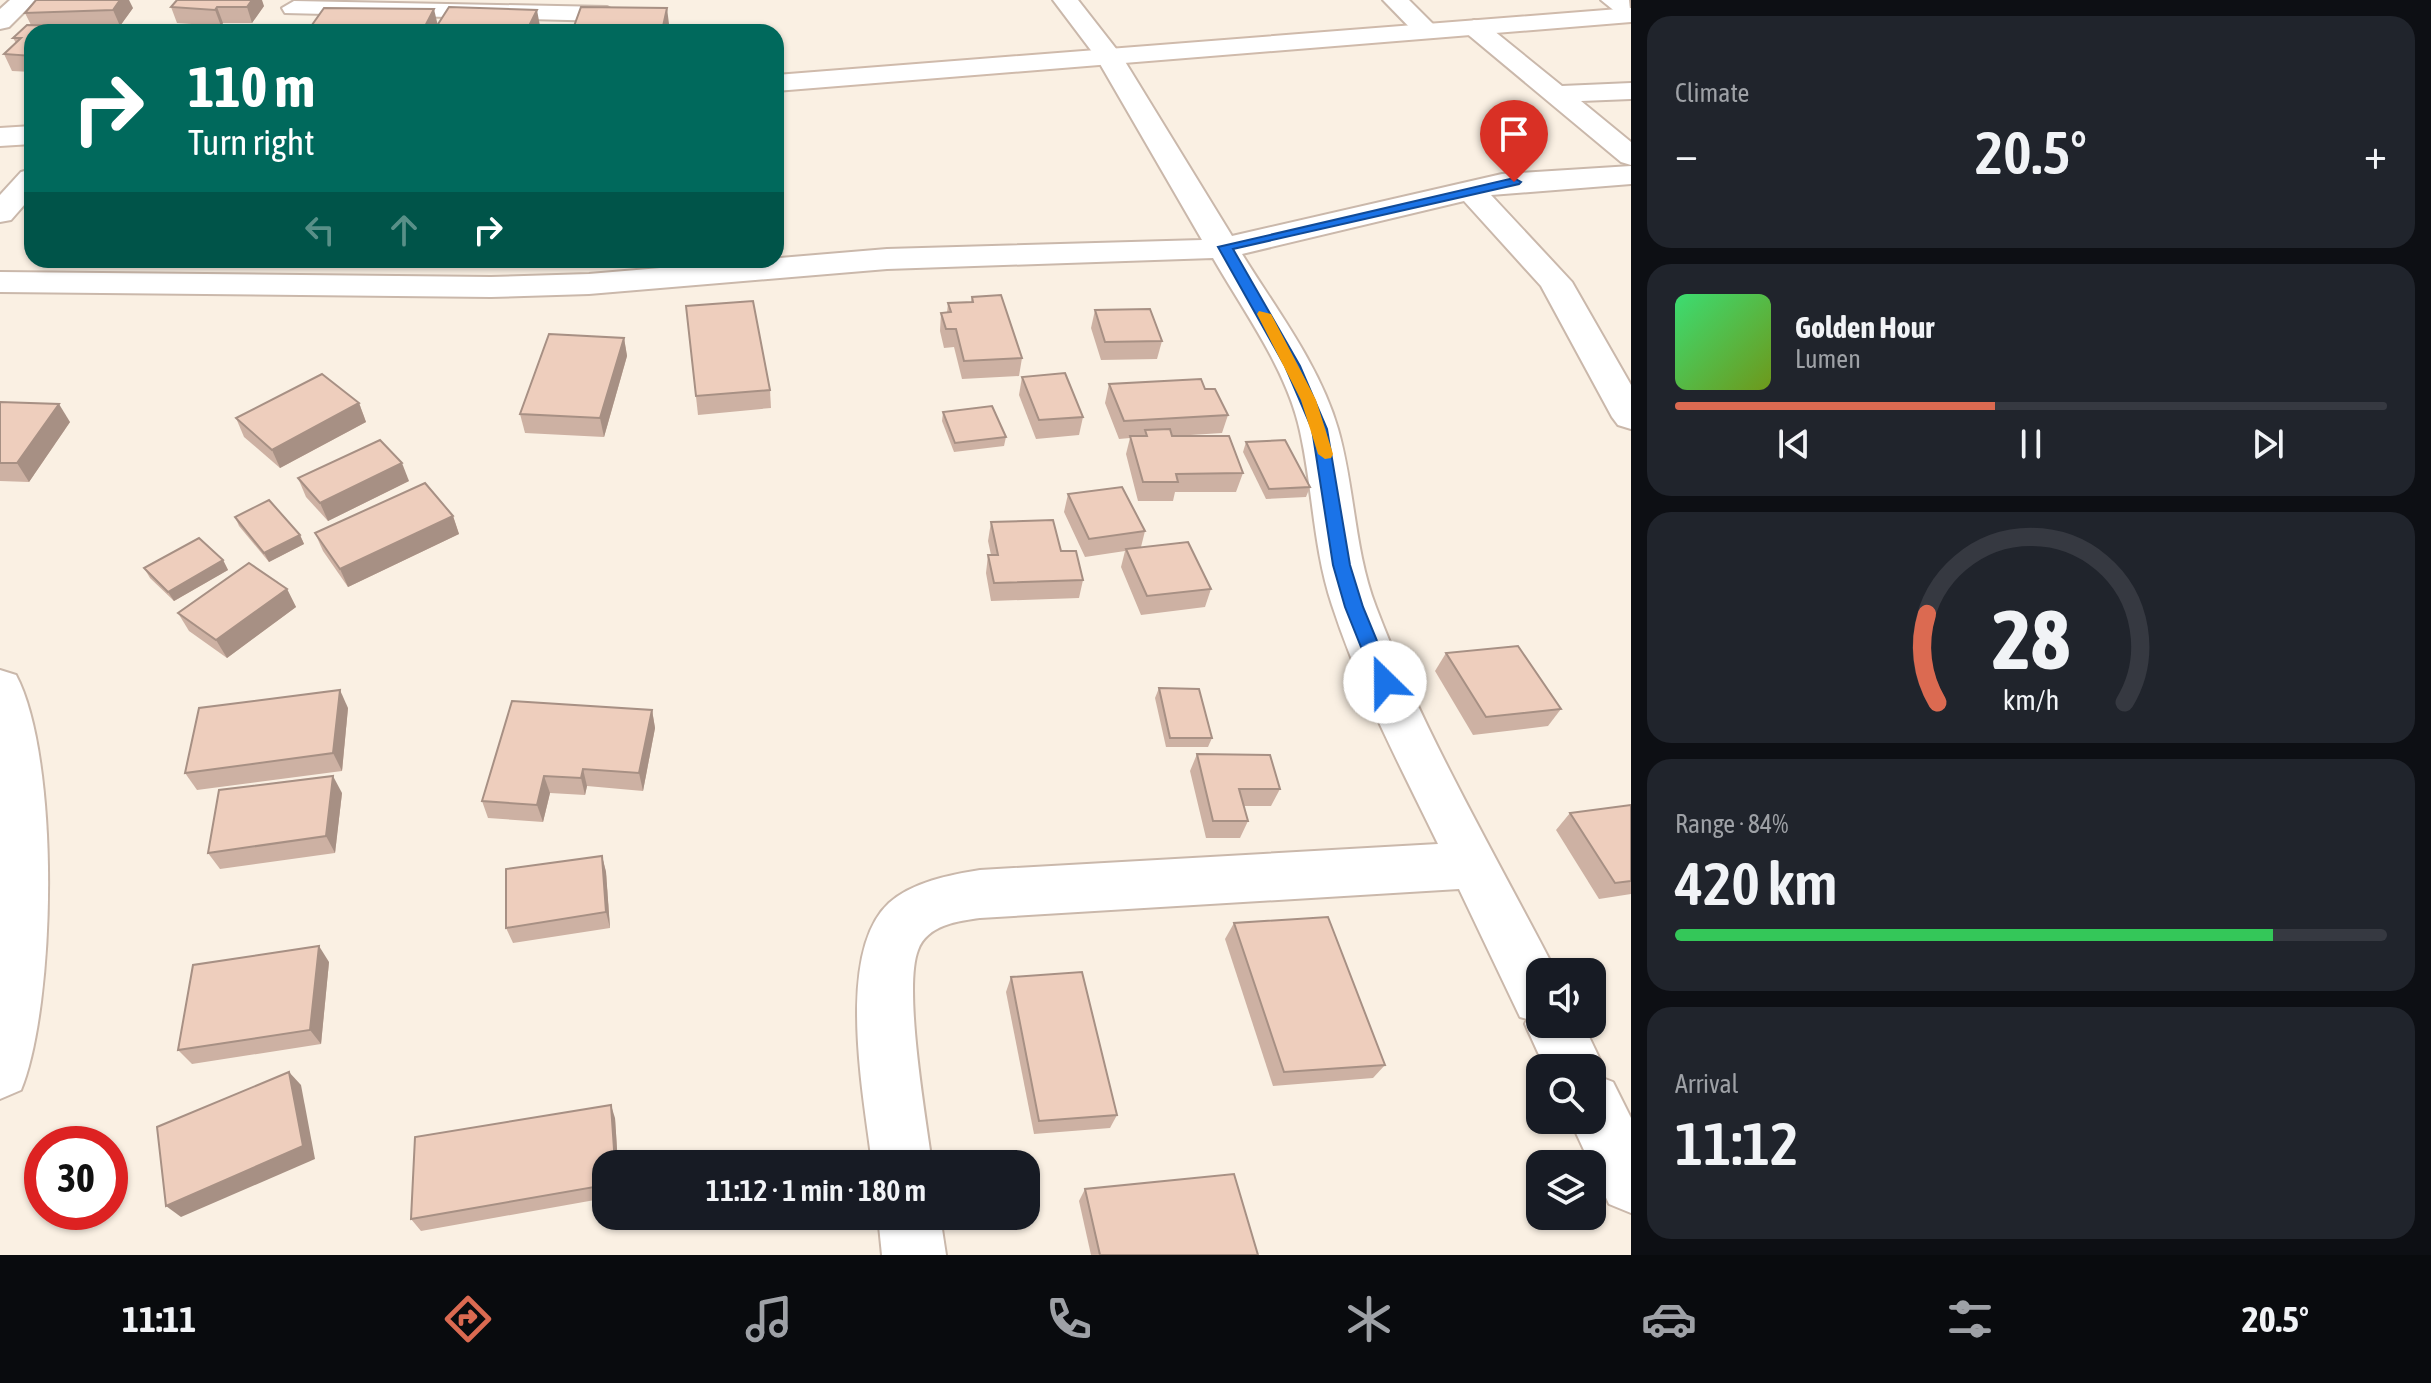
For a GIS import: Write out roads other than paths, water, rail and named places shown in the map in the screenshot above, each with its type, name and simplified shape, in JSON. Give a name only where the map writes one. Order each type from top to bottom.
[{"type":"street","points":[[0,22],[24,0]]},
{"type":"street","points":[[1065,0],[1108,55],[1225,247],[1309,400],[1326,455],[1341,565],[1354,607],[1406,730],[1526,970]]},
{"type":"street","points":[[1395,0],[1426,30]]},
{"type":"street","points":[[1613,0],[1631,14]]},
{"type":"street","points":[[284,24],[297,4],[607,14]]},
{"type":"street","points":[[784,82],[1631,14]]},
{"type":"street","points":[[1474,27],[1631,156]]},
{"type":"street","points":[[1554,94],[1631,91]]},
{"type":"street","points":[[0,137],[24,136]]},
{"type":"street","points":[[784,264],[1225,247],[1531,180],[1631,175]]},
{"type":"street","points":[[0,213],[24,187]]},
{"type":"street","points":[[1472,192],[1555,282],[1631,417]]},
{"type":"street","points":[[0,282],[491,287],[592,272],[683,268]]},
{"type":"street","points":[[0,688],[17,746],[20,905],[0,1070]]},
{"type":"street","points":[[900,1150],[888,968],[893,940],[910,918],[939,901],[980,894],[1474,865]]},
{"type":"street","points":[[1606,1131],[1631,1182]]},
{"type":"street","points":[[911,1230],[914,1255]]}]
